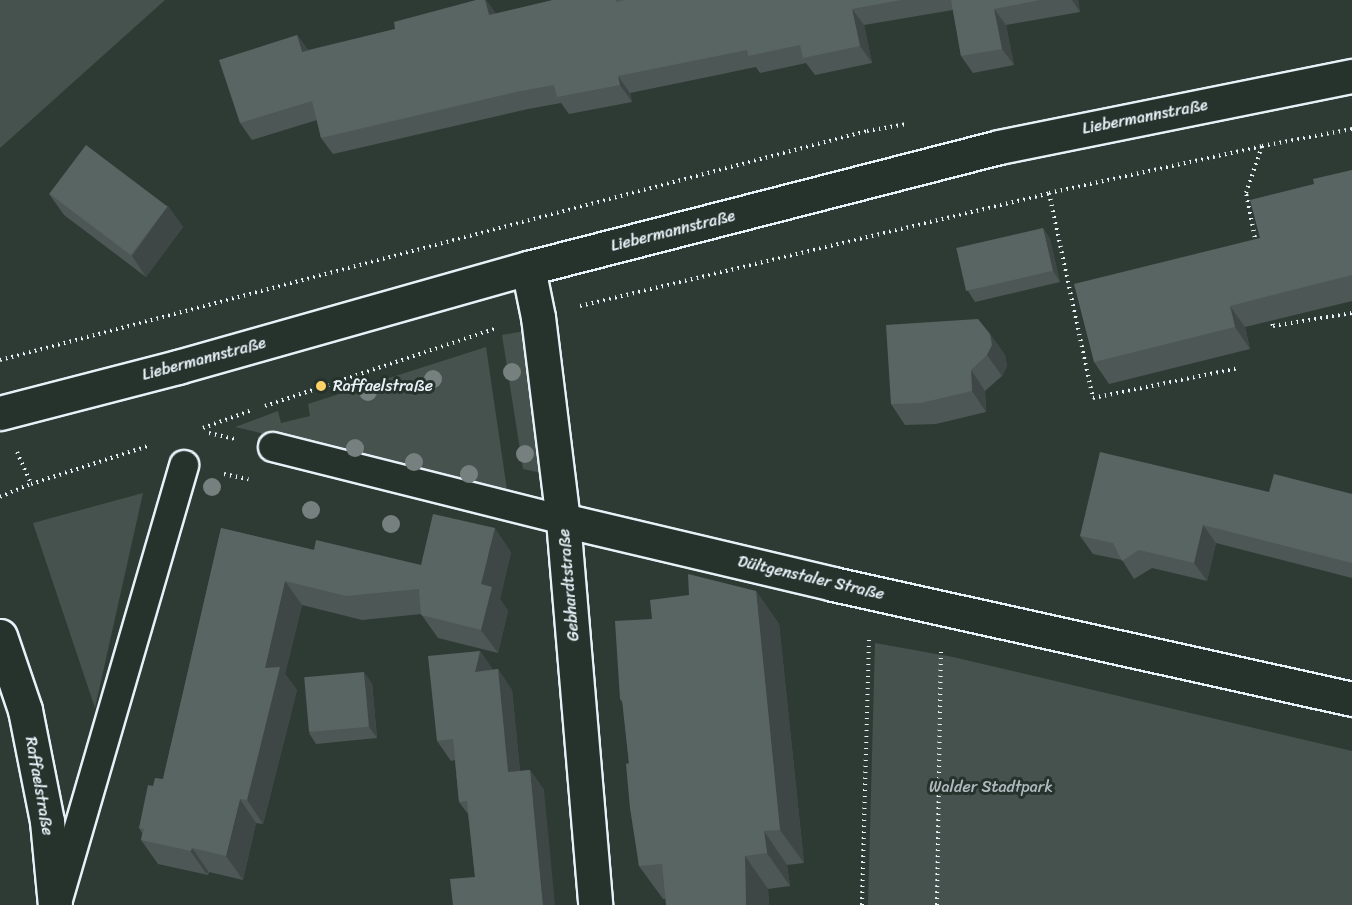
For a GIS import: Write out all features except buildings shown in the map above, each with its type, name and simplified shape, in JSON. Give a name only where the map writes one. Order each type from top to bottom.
[{"type":"street","name":"Liebermannstraße","points":[[0,413],[189,364],[528,268],[999,147],[1352,76]]},
{"type":"street","name":"Gebhardtstraße","points":[[528,268],[538,317],[563,520],[595,905]]},
{"type":"street","name":"Dültgenstaler Straße","points":[[563,520],[870,592],[1352,699]]},
{"type":"street","name":"Raffaelstraße","points":[[0,636],[25,710],[47,821],[56,905]]},
{"type":"lane","name":"Dültgenstaler Straße","points":[[273,447],[563,520]]},
{"type":"lane","points":[[56,905],[184,465]]},
{"type":"path","points":[[538,317],[1049,193],[1262,146],[1352,129]]},
{"type":"path","points":[[1257,249],[1246,194],[1262,146]]},
{"type":"path","points":[[1049,193],[1093,398],[1239,368]]},
{"type":"path","points":[[0,360],[256,291]]},
{"type":"path","points":[[1270,315],[1273,327],[1352,313]]},
{"type":"path","points":[[264,406],[494,329]]},
{"type":"path","points":[[184,465],[197,431],[253,410]]},
{"type":"path","points":[[13,443],[31,484]]},
{"type":"path","points":[[0,497],[31,484],[153,445]]},
{"type":"path","points":[[862,905],[870,592]]},
{"type":"path","points":[[937,905],[941,655]]},
{"type":"green space","points":[[0,0],[165,0],[0,148]]},
{"type":"green space","points":[[530,330],[542,473],[523,469],[502,335]]},
{"type":"green space","points":[[486,347],[507,490],[235,427],[278,411],[281,423],[310,416],[308,404]]},
{"type":"green space","points":[[143,493],[95,708],[33,523]]},
{"type":"green space","name":"Walder Stadtpark","points":[[875,643],[953,657],[1352,751],[1352,905],[868,905]]},
{"type":"place","name":"Raffaelstraße","points":[[321,386]]}]
